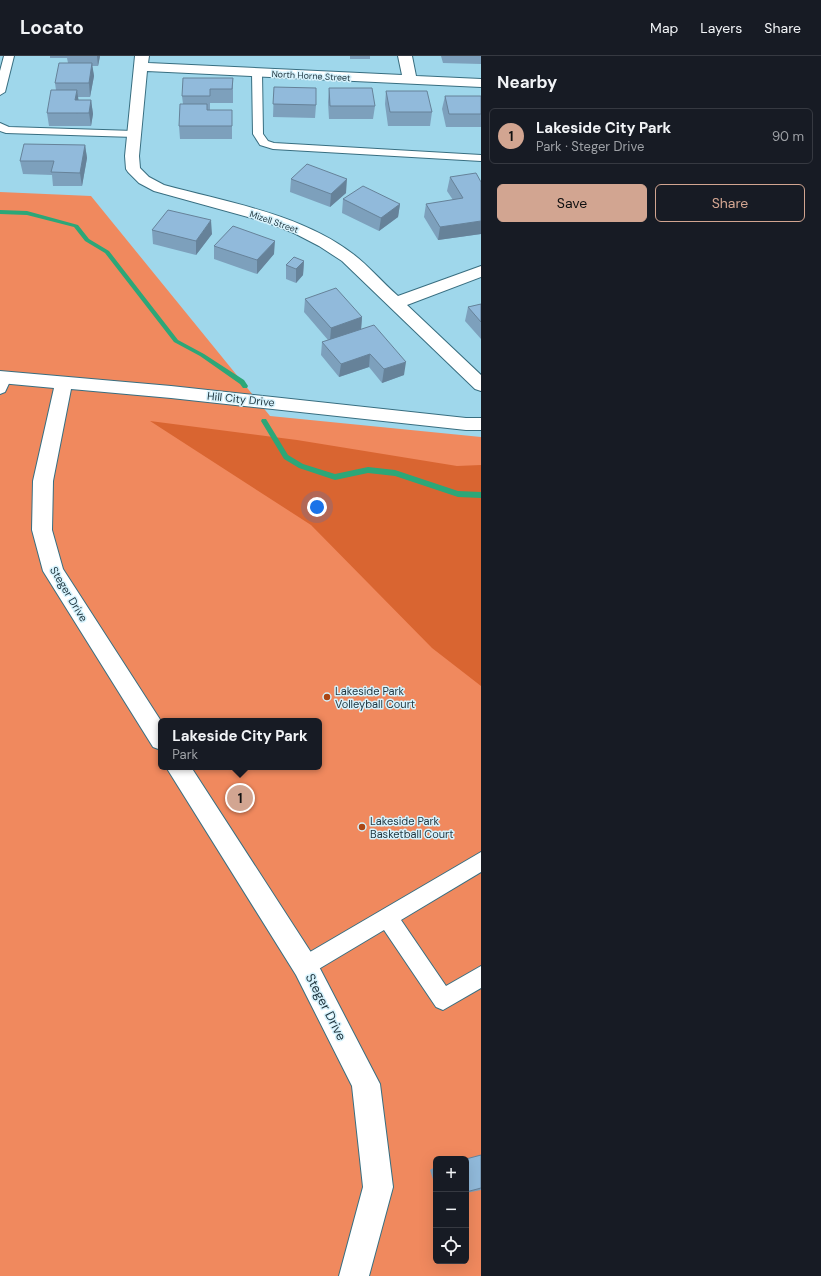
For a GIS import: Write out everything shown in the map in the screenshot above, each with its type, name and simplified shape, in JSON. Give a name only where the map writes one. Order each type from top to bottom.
[{"type":"street","points":[[405,56],[410,80]]},
{"type":"street","name":"North Horne Street","points":[[141,62],[257,73],[481,82]]},
{"type":"street","name":"Mizell Street","points":[[141,62],[132,156],[133,169],[144,180],[159,188],[271,219],[300,230],[324,243],[348,258],[481,385]]},
{"type":"street","points":[[396,303],[481,271]]},
{"type":"street","name":"Hill City Drive","points":[[2,381],[64,382],[172,392],[466,424],[481,424]]},
{"type":"street","name":"Steger Drive","points":[[64,382],[43,480],[42,530],[53,571],[158,735]]},
{"type":"street","name":"Steger Drive","points":[[180,770],[305,966],[366,1084],[378,1187],[354,1276]]},
{"type":"lane","points":[[0,92],[9,56]]},
{"type":"lane","points":[[257,73],[258,134],[264,143],[273,146],[481,158]]},
{"type":"lane","points":[[0,126],[6,130],[134,134]]},
{"type":"lane","points":[[305,966],[481,861]]},
{"type":"lane","points":[[387,916],[443,1000],[481,976]]},
{"type":"shaded area","points":[[0,192],[91,196],[270,416],[481,437],[481,1276],[0,1276]]},
{"type":"shaded area","points":[[150,421],[297,440],[457,466],[481,465],[481,686],[432,648],[311,525]]},
{"type":"building","points":[[59,63],[92,63],[89,83],[55,83]]},
{"type":"building","points":[[183,78],[233,78],[232,89],[210,89],[210,96],[182,96]]},
{"type":"building","points":[[274,87],[316,88],[316,105],[273,104]]},
{"type":"building","points":[[329,88],[372,88],[375,106],[330,106]]},
{"type":"building","points":[[51,90],[77,90],[75,100],[91,100],[89,113],[47,113]]},
{"type":"building","points":[[386,91],[427,91],[432,112],[390,112]]},
{"type":"building","points":[[445,96],[481,96],[481,114],[449,114]]},
{"type":"building","points":[[180,104],[207,104],[207,110],[232,110],[232,126],[179,126]]},
{"type":"building","points":[[24,144],[85,145],[80,173],[51,172],[54,161],[20,161]]},
{"type":"building","points":[[307,164],[347,179],[331,194],[291,179]]},
{"type":"building","points":[[476,173],[481,182],[481,221],[440,227],[426,204],[463,198],[450,177]]},
{"type":"building","points":[[363,186],[400,204],[381,218],[343,199]]},
{"type":"building","points":[[168,210],[211,220],[196,241],[152,230]]},
{"type":"building","points":[[233,226],[275,241],[257,260],[214,246]]},
{"type":"building","points":[[294,257],[304,261],[296,269],[286,265]]},
{"type":"building","points":[[336,288],[362,317],[331,328],[305,299]]},
{"type":"building","points":[[481,304],[481,322],[468,307]]},
{"type":"building","points":[[374,325],[406,362],[384,369],[370,354],[341,364],[322,342]]},
{"type":"building","points":[[481,1155],[481,1188],[469,1191],[469,1158]]},
{"type":"waterway","points":[[0,212],[27,213],[76,226],[87,240],[107,252],[176,341],[202,355],[242,382],[245,386]]},
{"type":"waterway","points":[[264,421],[286,457],[301,466],[335,477],[368,470],[395,473],[458,494],[481,495]]},
{"type":"place","name":"Lakeside Park Volleyball Court","points":[[327,697]]},
{"type":"place","name":"Lakeside City Park","points":[[240,798]]},
{"type":"place","name":"Lakeside Park Basketball Court","points":[[362,827]]}]
